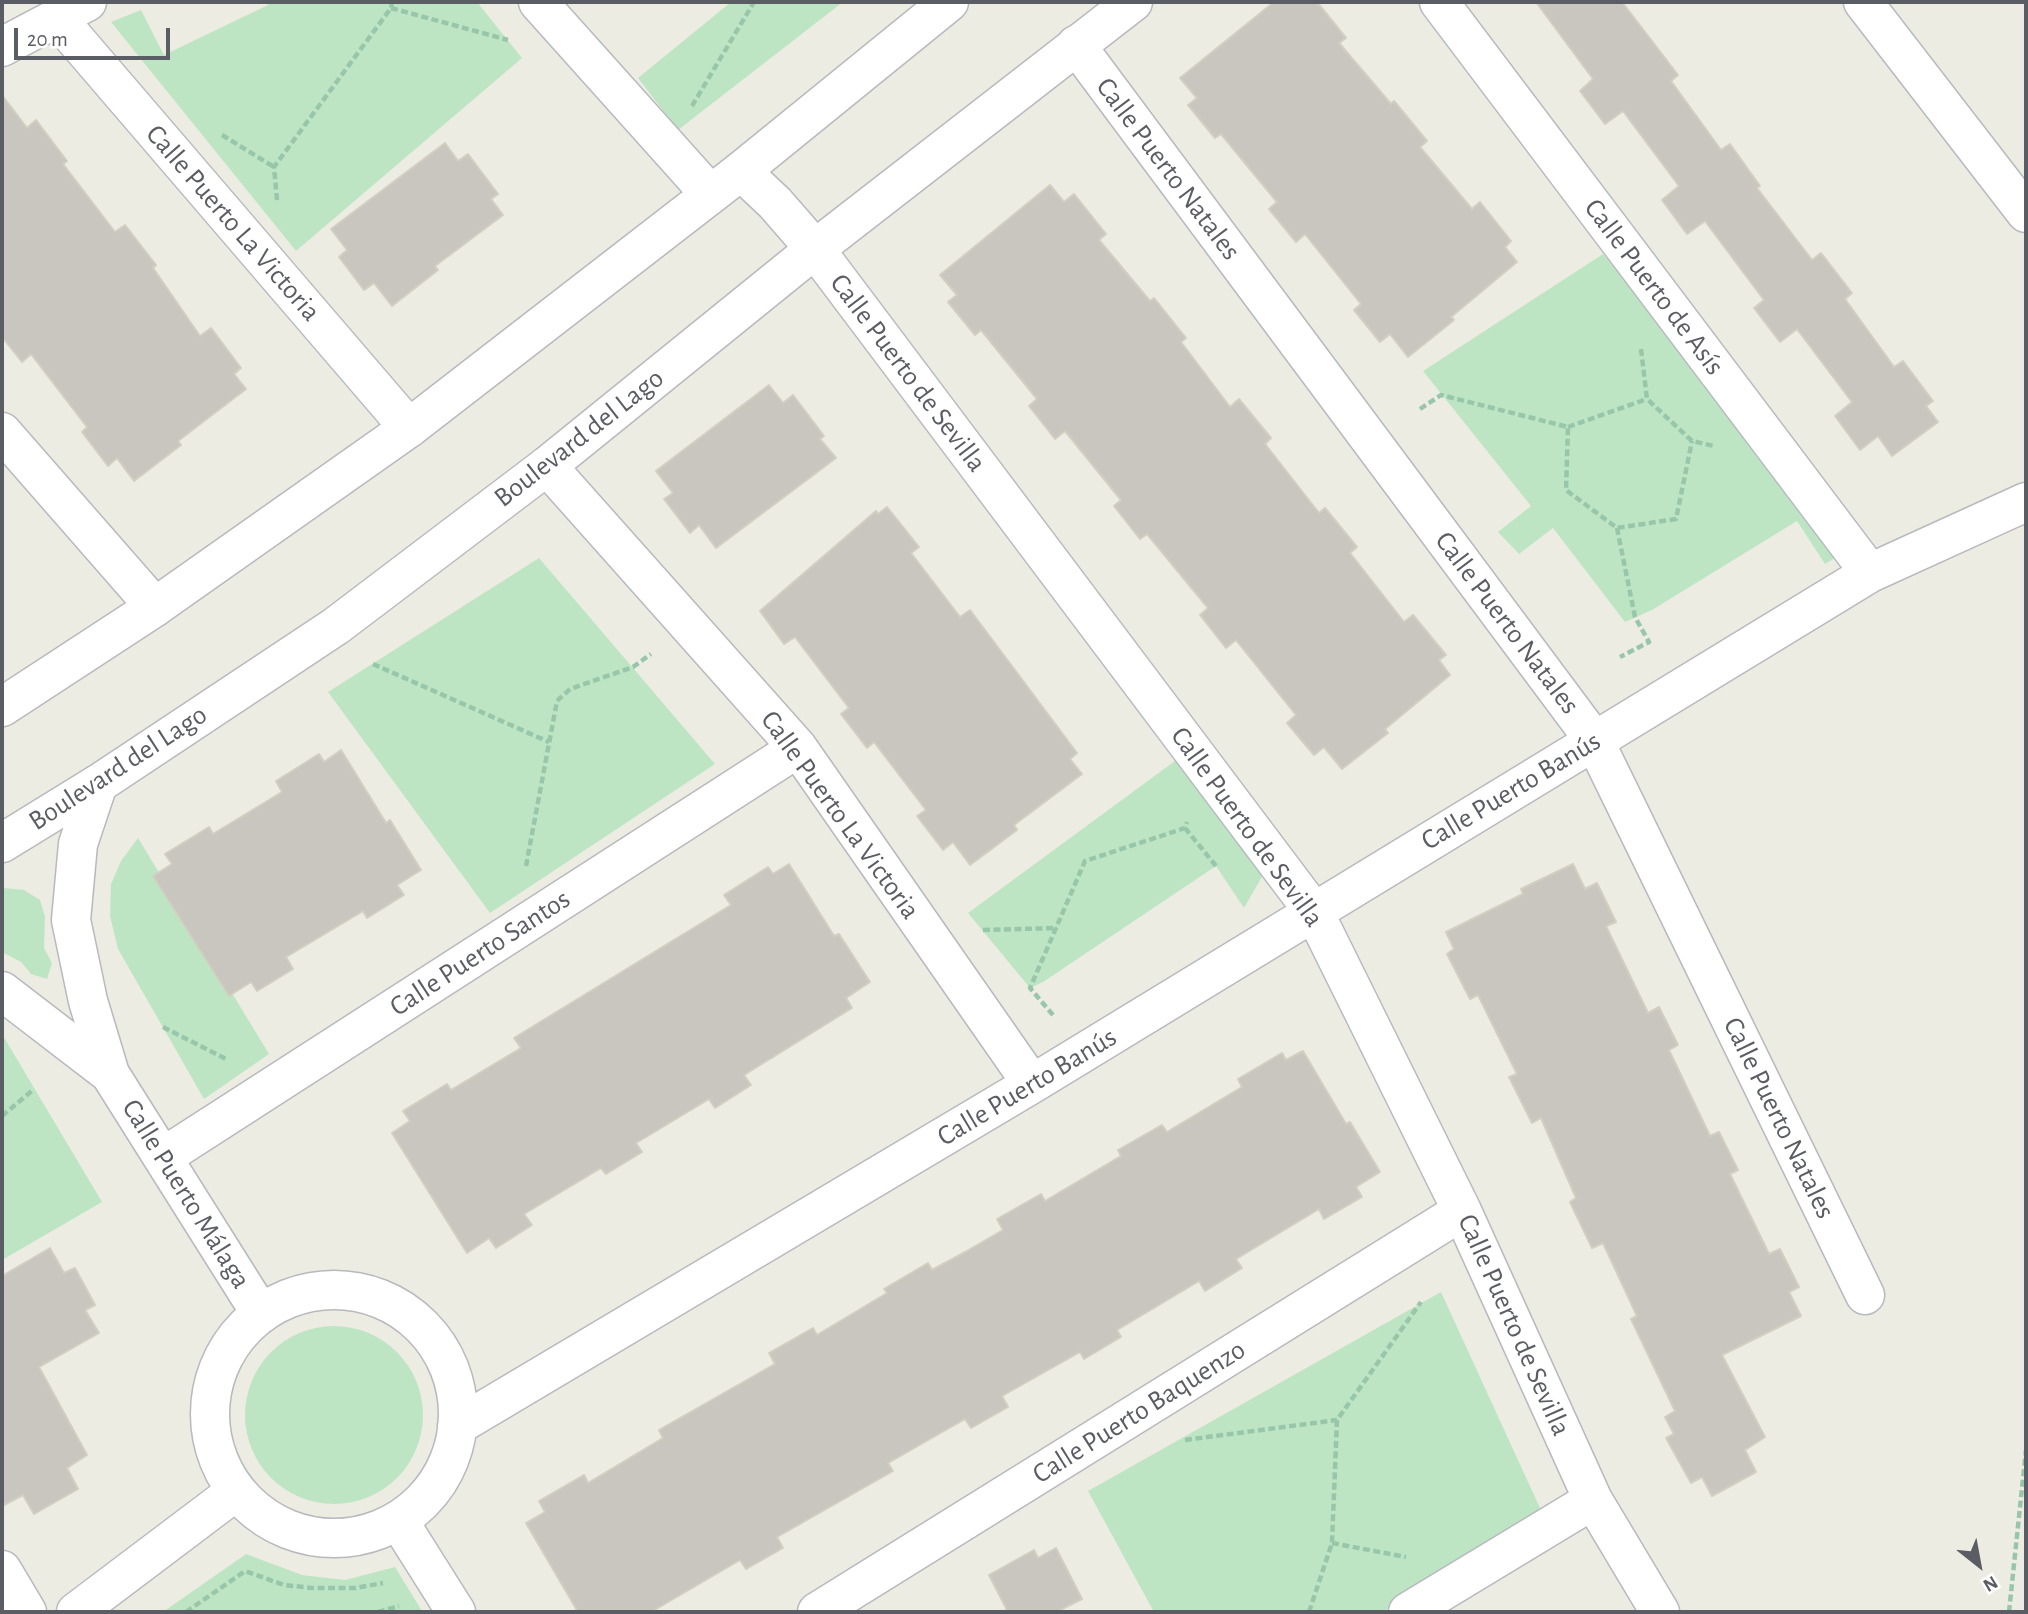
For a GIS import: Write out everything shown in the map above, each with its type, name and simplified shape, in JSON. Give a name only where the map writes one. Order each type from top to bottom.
[{"type":"street","points":[[538,2],[710,194]]},
{"type":"street","points":[[2,706],[155,607],[409,428],[741,171],[949,2]]},
{"type":"street","name":"Boulevard del Lago","points":[[2,843],[336,626],[547,466],[815,249],[1133,2]]},
{"type":"street","name":"Calle Puerto de Asís","points":[[1439,2],[1870,573]]},
{"type":"street","points":[[1863,2],[2026,212]]},
{"type":"street","points":[[2,47],[72,10]]},
{"type":"street","name":"Calle Puerto La Victoria","points":[[72,10],[409,428]]},
{"type":"street","name":"Calle Puerto Natales","points":[[1076,45],[1594,740],[1865,1295]]},
{"type":"street","name":"Calle Puerto de Sevilla","points":[[741,171],[775,203],[815,249],[1314,912],[1462,1211],[1593,1500],[1660,1612]]},
{"type":"street","points":[[2,432],[155,607]]},
{"type":"street","name":"Calle Puerto La Victoria","points":[[547,466],[798,748],[1032,1084]]},
{"type":"street","name":"Calle Puerto Banús","points":[[457,1426],[1032,1084],[1870,573],[2026,502]]},
{"type":"street","name":"Calle Puerto Santos","points":[[163,1157],[798,748]]},
{"type":"street","name":"Calle Puerto Málaga","points":[[98,783],[78,844],[71,920],[88,1001],[110,1073],[261,1314]]},
{"type":"street","name":"Calle Puerto Málaga","points":[[2,991],[110,1073]]},
{"type":"street","name":"Calle Puerto Baquenzo","points":[[817,1612],[1462,1211]]},
{"type":"street","name":"Calle Puerto Málaga","points":[[235,1492],[215,1454],[209,1413],[217,1371],[239,1334],[261,1314],[311,1292],[350,1290],[388,1302],[421,1324],[445,1356],[457,1393],[457,1426]]},
{"type":"street","points":[[76,1612],[235,1492],[267,1520],[306,1536],[348,1539],[389,1526],[421,1503],[445,1471],[457,1426]]},
{"type":"street","points":[[1408,1612],[1593,1500]]},
{"type":"street","points":[[398,1520],[456,1612]]},
{"type":"street","points":[[2,1570],[27,1612]]},
{"type":"path","points":[[277,204],[274,167],[391,8],[392,2]]},
{"type":"path","points":[[664,141],[678,130],[754,2]]},
{"type":"path","points":[[391,8],[508,40]]},
{"type":"path","points":[[217,132],[274,167]]},
{"type":"path","points":[[1420,409],[1441,395],[1568,427],[1647,399]]},
{"type":"path","points":[[1568,427],[1566,490],[1617,528],[1635,617],[1648,642],[1620,657]]},
{"type":"path","points":[[1617,528],[1676,519],[1692,441]]},
{"type":"path","points":[[523,880],[557,701],[570,689],[633,667],[655,651]]},
{"type":"path","points":[[373,663],[549,742]]},
{"type":"path","points":[[1185,828],[1188,816]]},
{"type":"path","points":[[1185,828],[1216,866]]},
{"type":"path","points":[[1053,1015],[1030,988],[1085,861],[1185,828]]},
{"type":"path","points":[[982,930],[1056,928]]},
{"type":"path","points":[[163,1027],[275,1085]]},
{"type":"path","points":[[2,1116],[34,1089]]},
{"type":"path","points":[[1309,1612],[1332,1543],[1337,1420],[1421,1302]]},
{"type":"path","points":[[1176,1441],[1337,1420]]},
{"type":"path","points":[[2009,1612],[2026,1450]]},
{"type":"path","points":[[1332,1543],[1409,1557]]},
{"type":"path","points":[[186,1612],[245,1571],[284,1585],[312,1588],[355,1588],[396,1581]]},
{"type":"path","points":[[378,1612],[405,1604]]},
{"type":"green space","points":[[267,2],[477,2],[522,58],[296,251],[111,22],[141,10],[164,55],[268,5]]},
{"type":"green space","points":[[731,2],[843,2],[678,130],[638,78]]},
{"type":"green space","points":[[1603,254],[1845,552],[1825,564],[1797,521],[1652,610],[1625,622],[1553,528],[1519,554],[1498,532],[1531,506],[1423,371]]},
{"type":"green space","points":[[539,558],[715,764],[490,913],[328,692]]},
{"type":"green space","points":[[1179,758],[1263,875],[1244,908],[1216,866],[1043,982],[1030,988],[968,913]]},
{"type":"green space","points":[[138,838],[269,1054],[204,1099],[118,949],[110,916],[111,884],[121,861]]},
{"type":"green space","points":[[4,888],[24,890],[40,900],[45,917],[44,948],[52,963],[47,979],[31,974],[21,962],[2,952]]},
{"type":"green space","points":[[2,1034],[102,1202],[2,1260]]},
{"type":"green space","points":[[1441,1292],[1545,1519],[1382,1612],[1154,1612],[1088,1491]]},
{"type":"green space","points":[[334,1326],[368,1333],[397,1352],[416,1381],[423,1415],[416,1449],[397,1478],[368,1497],[334,1504],[300,1497],[271,1478],[252,1449],[245,1415],[252,1381],[271,1352],[300,1333]]},
{"type":"green space","points":[[246,1554],[302,1575],[345,1580],[395,1567],[422,1611],[163,1612]]},
{"type":"building","points":[[1274,2],[1317,2],[1346,38],[1339,43],[1391,104],[1394,101],[1427,141],[1420,147],[1472,209],[1480,202],[1511,241],[1505,247],[1517,262],[1451,317],[1454,320],[1408,357],[1390,334],[1380,342],[1354,310],[1361,304],[1305,234],[1296,242],[1269,209],[1277,202],[1221,134],[1215,138],[1188,105],[1197,98],[1180,78]]},
{"type":"building","points":[[1536,2],[1622,2],[1678,75],[1671,81],[1721,150],[1730,144],[1760,186],[1757,188],[1812,260],[1821,253],[1852,293],[1845,299],[1894,367],[1903,361],[1933,401],[1926,406],[1938,422],[1892,456],[1878,436],[1860,450],[1835,416],[1852,402],[1797,329],[1780,342],[1754,308],[1764,300],[1705,221],[1687,234],[1662,200],[1679,186],[1623,111],[1605,124],[1580,91],[1593,79]]},
{"type":"building","points":[[2,95],[27,128],[36,120],[67,161],[63,164],[115,232],[125,225],[156,265],[153,268],[200,336],[211,328],[241,368],[234,374],[246,389],[178,441],[181,445],[134,481],[117,458],[108,466],[82,432],[87,427],[31,354],[22,362],[2,337]]},
{"type":"building","points":[[445,143],[458,161],[468,154],[498,194],[491,199],[503,215],[435,266],[438,270],[392,306],[374,283],[364,290],[339,257],[347,250],[331,229]]},
{"type":"building","points":[[1050,185],[1064,202],[1074,194],[1106,234],[1099,240],[1150,301],[1154,298],[1186,338],[1181,342],[1230,407],[1239,399],[1271,438],[1265,444],[1319,513],[1325,508],[1357,547],[1350,553],[1404,622],[1413,615],[1446,655],[1439,660],[1450,675],[1385,729],[1388,733],[1342,769],[1324,747],[1314,755],[1287,723],[1296,715],[1236,640],[1226,648],[1200,615],[1208,608],[1147,534],[1140,539],[1114,506],[1121,500],[1065,431],[1055,439],[1029,406],[1037,399],[981,330],[975,335],[948,302],[957,295],[940,275]]},
{"type":"building","points":[[769,385],[783,403],[793,395],[824,436],[820,439],[836,458],[716,548],[699,525],[690,533],[664,499],[673,493],[656,471]]},
{"type":"building","points":[[887,507],[919,547],[911,553],[960,617],[970,610],[1077,753],[1070,759],[1082,774],[1014,825],[1017,830],[970,865],[953,842],[943,850],[917,816],[926,810],[874,742],[867,748],[841,714],[849,708],[795,637],[784,644],[760,611],[876,511],[878,514]]},
{"type":"building","points":[[341,750],[386,823],[390,820],[421,870],[397,885],[404,895],[367,918],[363,911],[286,957],[293,969],[257,991],[251,982],[229,996],[153,876],[172,864],[165,854],[209,827],[213,834],[282,792],[276,781],[319,754],[324,762]]},
{"type":"building","points":[[789,864],[834,936],[839,934],[870,982],[846,998],[852,1008],[744,1075],[751,1085],[715,1108],[709,1099],[636,1143],[642,1152],[606,1174],[601,1168],[524,1214],[532,1225],[496,1248],[489,1238],[467,1253],[392,1133],[410,1121],[403,1111],[447,1084],[451,1090],[521,1048],[514,1038],[731,905],[724,895],[768,867],[773,874]]},
{"type":"building","points":[[1573,864],[1585,889],[1597,883],[1616,922],[1606,926],[1648,1013],[1659,1007],[1678,1045],[1669,1050],[1710,1136],[1719,1132],[1738,1170],[1730,1174],[1769,1254],[1780,1249],[1799,1287],[1789,1292],[1801,1316],[1722,1355],[1765,1437],[1745,1450],[1756,1472],[1712,1496],[1702,1477],[1691,1483],[1666,1438],[1674,1434],[1665,1417],[1675,1411],[1631,1319],[1637,1316],[1603,1243],[1592,1248],[1570,1202],[1576,1198],[1541,1118],[1532,1123],[1509,1077],[1517,1074],[1478,995],[1470,999],[1447,954],[1454,949],[1446,932],[1523,894],[1521,889]]},
{"type":"building","points":[[1303,1051],[1346,1124],[1350,1122],[1380,1172],[1356,1187],[1362,1197],[1324,1219],[1319,1209],[1236,1259],[1242,1268],[1205,1291],[1199,1281],[1117,1330],[1121,1337],[1084,1359],[1080,1352],[1002,1396],[1008,1407],[971,1428],[965,1419],[888,1463],[893,1471],[777,1537],[783,1548],[746,1569],[740,1560],[651,1612],[578,1612],[526,1523],[545,1512],[539,1501],[584,1475],[588,1483],[663,1438],[659,1430],[775,1364],[769,1353],[813,1328],[817,1335],[887,1293],[884,1289],[928,1263],[932,1270],[967,1251],[1003,1230],[997,1219],[1041,1194],[1045,1201],[1121,1156],[1118,1150],[1162,1125],[1167,1132],[1242,1087],[1238,1079],[1282,1053],[1286,1060]]},
{"type":"building","points":[[50,1248],[64,1273],[75,1268],[95,1305],[85,1310],[99,1333],[39,1367],[87,1455],[67,1468],[78,1489],[34,1514],[23,1495],[2,1506],[2,1276]]},
{"type":"building","points":[[1056,1548],[1082,1599],[1056,1612],[1008,1612],[989,1575],[1034,1550],[1038,1558]]}]
